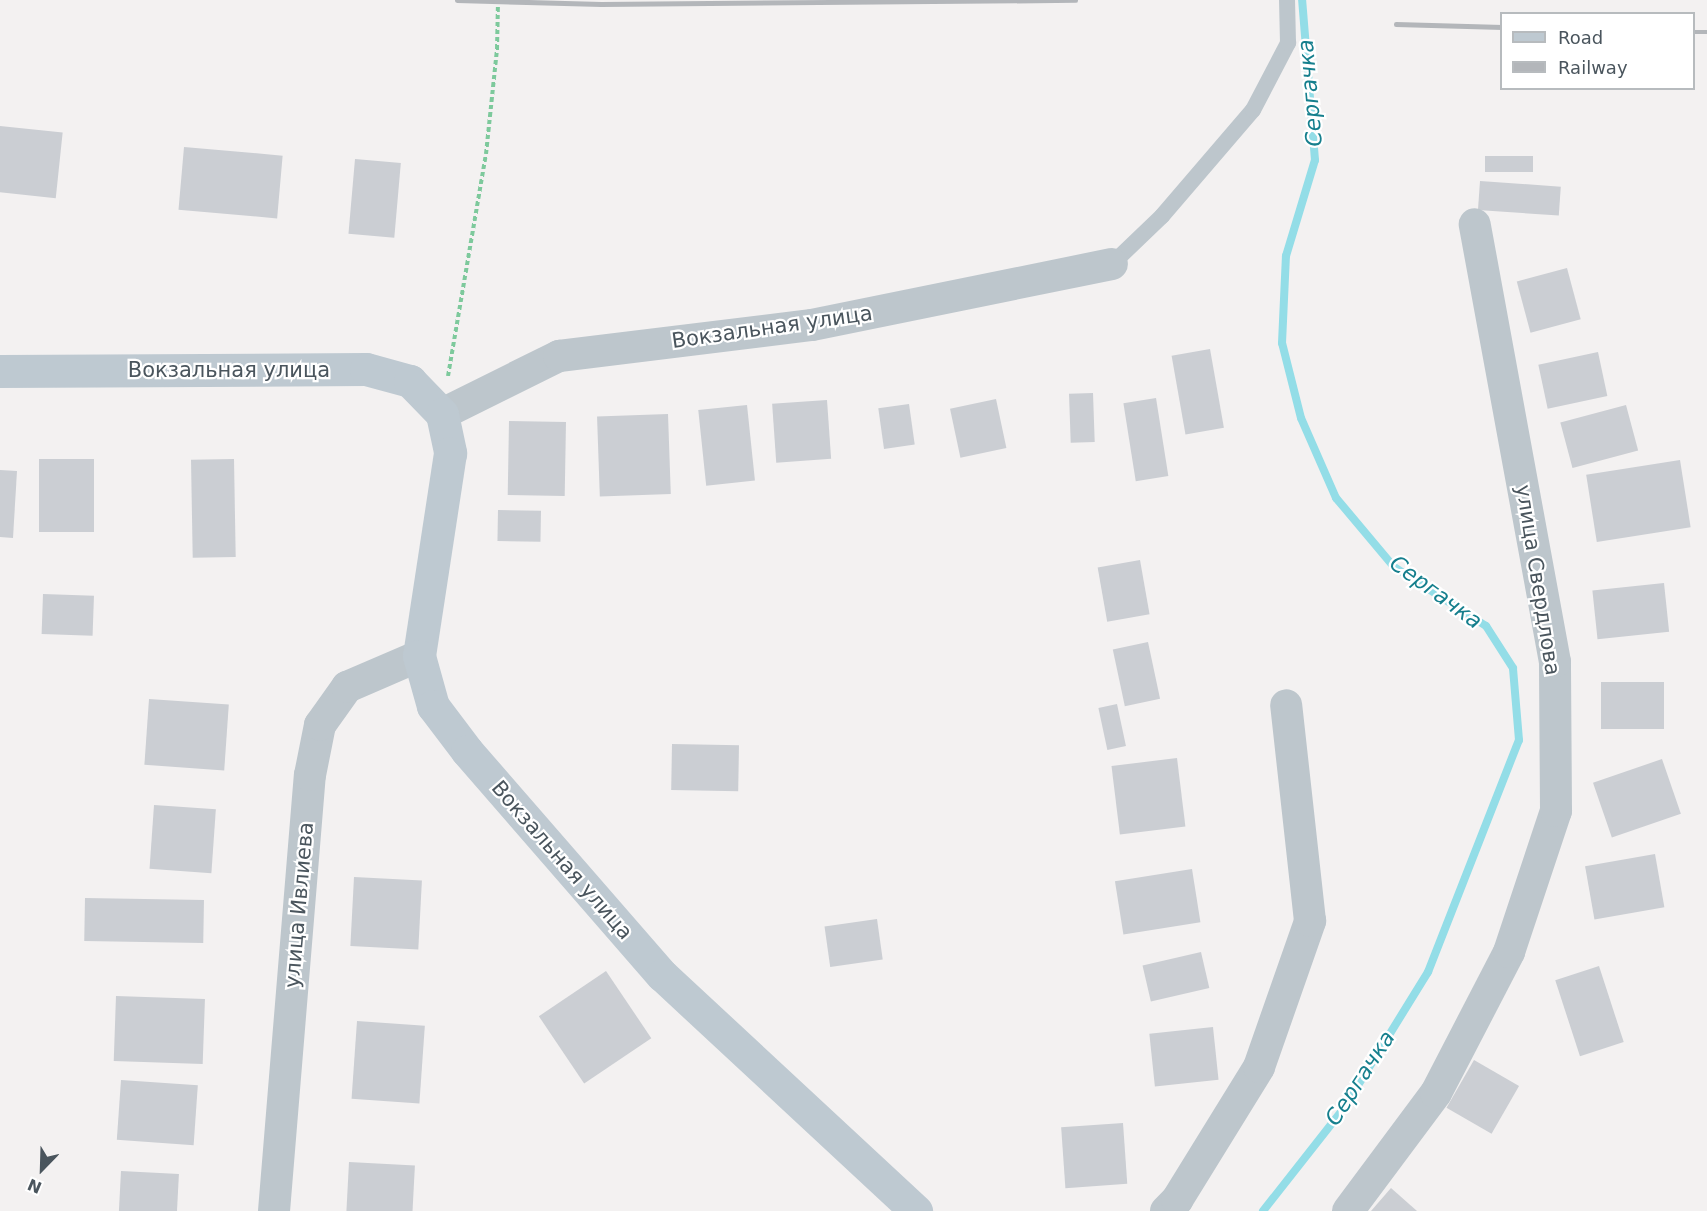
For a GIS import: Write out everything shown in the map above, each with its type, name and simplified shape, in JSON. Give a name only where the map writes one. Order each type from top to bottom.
[{"type":"street","name":"улица Свердлова","points":[[1348,1211],[1441,1083],[1509,952],[1556,811],[1555,662],[1475,224]]},
{"type":"street","name":"Вокзальная улица","points":[[442,414],[559,356],[812,325],[1112,264]]},
{"type":"street","name":"Вокзальная улица","points":[[0,370],[366,369],[410,381],[442,414],[450,453],[419,656],[433,706],[467,751],[662,975],[916,1211]]},
{"type":"street","name":"улица Ивлиева","points":[[274,1211],[310,775],[320,725],[347,687],[419,656]]},
{"type":"street","points":[[1166,1211],[1177,1200],[1259,1067],[1310,921],[1286,705]]},
{"type":"lane","points":[[1112,264],[1162,216],[1253,110],[1288,43],[1287,0]]},
{"type":"path","points":[[442,414],[486,154],[497,50],[498,0]]},
{"type":"building","points":[[0,126],[63,133],[56,198],[0,192]]},
{"type":"building","points":[[184,147],[283,156],[277,218],[179,210]]},
{"type":"building","points":[[1485,156],[1533,156],[1533,172],[1485,172]]},
{"type":"building","points":[[355,159],[401,163],[394,238],[348,234]]},
{"type":"building","points":[[1480,181],[1561,187],[1559,216],[1478,210]]},
{"type":"building","points":[[1567,268],[1581,319],[1530,333],[1517,281]]},
{"type":"building","points":[[1210,349],[1224,428],[1185,435],[1172,356]]},
{"type":"building","points":[[1598,352],[1607,396],[1548,409],[1538,365]]},
{"type":"building","points":[[1093,393],[1095,442],[1071,443],[1069,394]]},
{"type":"building","points":[[1156,398],[1168,476],[1136,481],[1123,403]]},
{"type":"building","points":[[996,399],[1006,448],[960,458],[950,409]]},
{"type":"building","points":[[827,400],[831,459],[776,463],[772,404]]},
{"type":"building","points":[[909,404],[915,445],[884,449],[878,408]]},
{"type":"building","points":[[747,405],[755,481],[706,486],[698,410]]},
{"type":"building","points":[[1626,405],[1638,450],[1572,468],[1560,423]]},
{"type":"building","points":[[668,414],[671,494],[600,496],[597,416]]},
{"type":"building","points":[[509,421],[566,422],[565,496],[508,495]]},
{"type":"building","points":[[39,459],[94,459],[94,532],[39,532]]},
{"type":"building","points":[[234,459],[236,557],[193,558],[191,460]]},
{"type":"building","points":[[1680,460],[1691,527],[1597,542],[1586,475]]},
{"type":"building","points":[[0,470],[17,471],[13,538],[0,537]]},
{"type":"building","points":[[498,510],[541,511],[540,542],[497,541]]},
{"type":"building","points":[[1140,560],[1150,614],[1107,622],[1098,567]]},
{"type":"building","points":[[1664,583],[1669,632],[1598,639],[1592,591]]},
{"type":"building","points":[[43,594],[94,596],[93,636],[42,634]]},
{"type":"building","points":[[1148,642],[1160,699],[1125,706],[1113,649]]},
{"type":"building","points":[[1601,682],[1664,682],[1664,729],[1601,729]]},
{"type":"building","points":[[149,699],[229,705],[224,770],[144,765]]},
{"type":"building","points":[[1117,704],[1126,746],[1107,750],[1098,708]]},
{"type":"building","points":[[672,744],[739,745],[738,791],[671,790]]},
{"type":"building","points":[[1177,758],[1185,826],[1120,835],[1111,766]]},
{"type":"building","points":[[1662,759],[1681,814],[1612,838],[1593,783]]},
{"type":"building","points":[[154,805],[216,809],[211,873],[150,869]]},
{"type":"building","points":[[1655,854],[1664,907],[1594,920],[1585,866]]},
{"type":"building","points":[[1192,869],[1200,922],[1123,935],[1115,881]]},
{"type":"building","points":[[354,877],[422,881],[418,949],[350,946]]},
{"type":"building","points":[[85,898],[204,900],[203,943],[84,941]]},
{"type":"building","points":[[877,919],[883,960],[830,967],[825,926]]},
{"type":"building","points":[[1201,952],[1209,988],[1151,1002],[1143,965]]},
{"type":"building","points":[[1599,966],[1624,1042],[1580,1056],[1555,980]]},
{"type":"building","points":[[606,971],[651,1038],[584,1083],[539,1016]]},
{"type":"building","points":[[116,996],[205,999],[203,1064],[114,1061]]},
{"type":"building","points":[[357,1021],[425,1026],[419,1104],[352,1099]]},
{"type":"building","points":[[1213,1027],[1219,1080],[1155,1086],[1149,1034]]},
{"type":"building","points":[[1474,1060],[1519,1086],[1492,1134],[1446,1108]]},
{"type":"building","points":[[121,1080],[198,1085],[194,1145],[117,1140]]},
{"type":"building","points":[[1123,1123],[1127,1184],[1065,1188],[1061,1127]]},
{"type":"building","points":[[349,1162],[415,1165],[413,1211],[346,1211]]},
{"type":"building","points":[[121,1171],[179,1174],[177,1211],[119,1211]]},
{"type":"building","points":[[1391,1188],[1417,1211],[1371,1211]]},
{"type":"waterway","name":"Сергачка","points":[[1263,1211],[1344,1108],[1428,972],[1519,740],[1513,668],[1486,626],[1394,567],[1336,498],[1301,418],[1282,343],[1286,256],[1315,160],[1302,0]]},
{"type":"railway","points":[[457,0],[601,4],[1075,0]]},
{"type":"railway","points":[[1396,24],[1500,27]]},
{"type":"railway","points":[[1695,32],[1707,32]]}]
